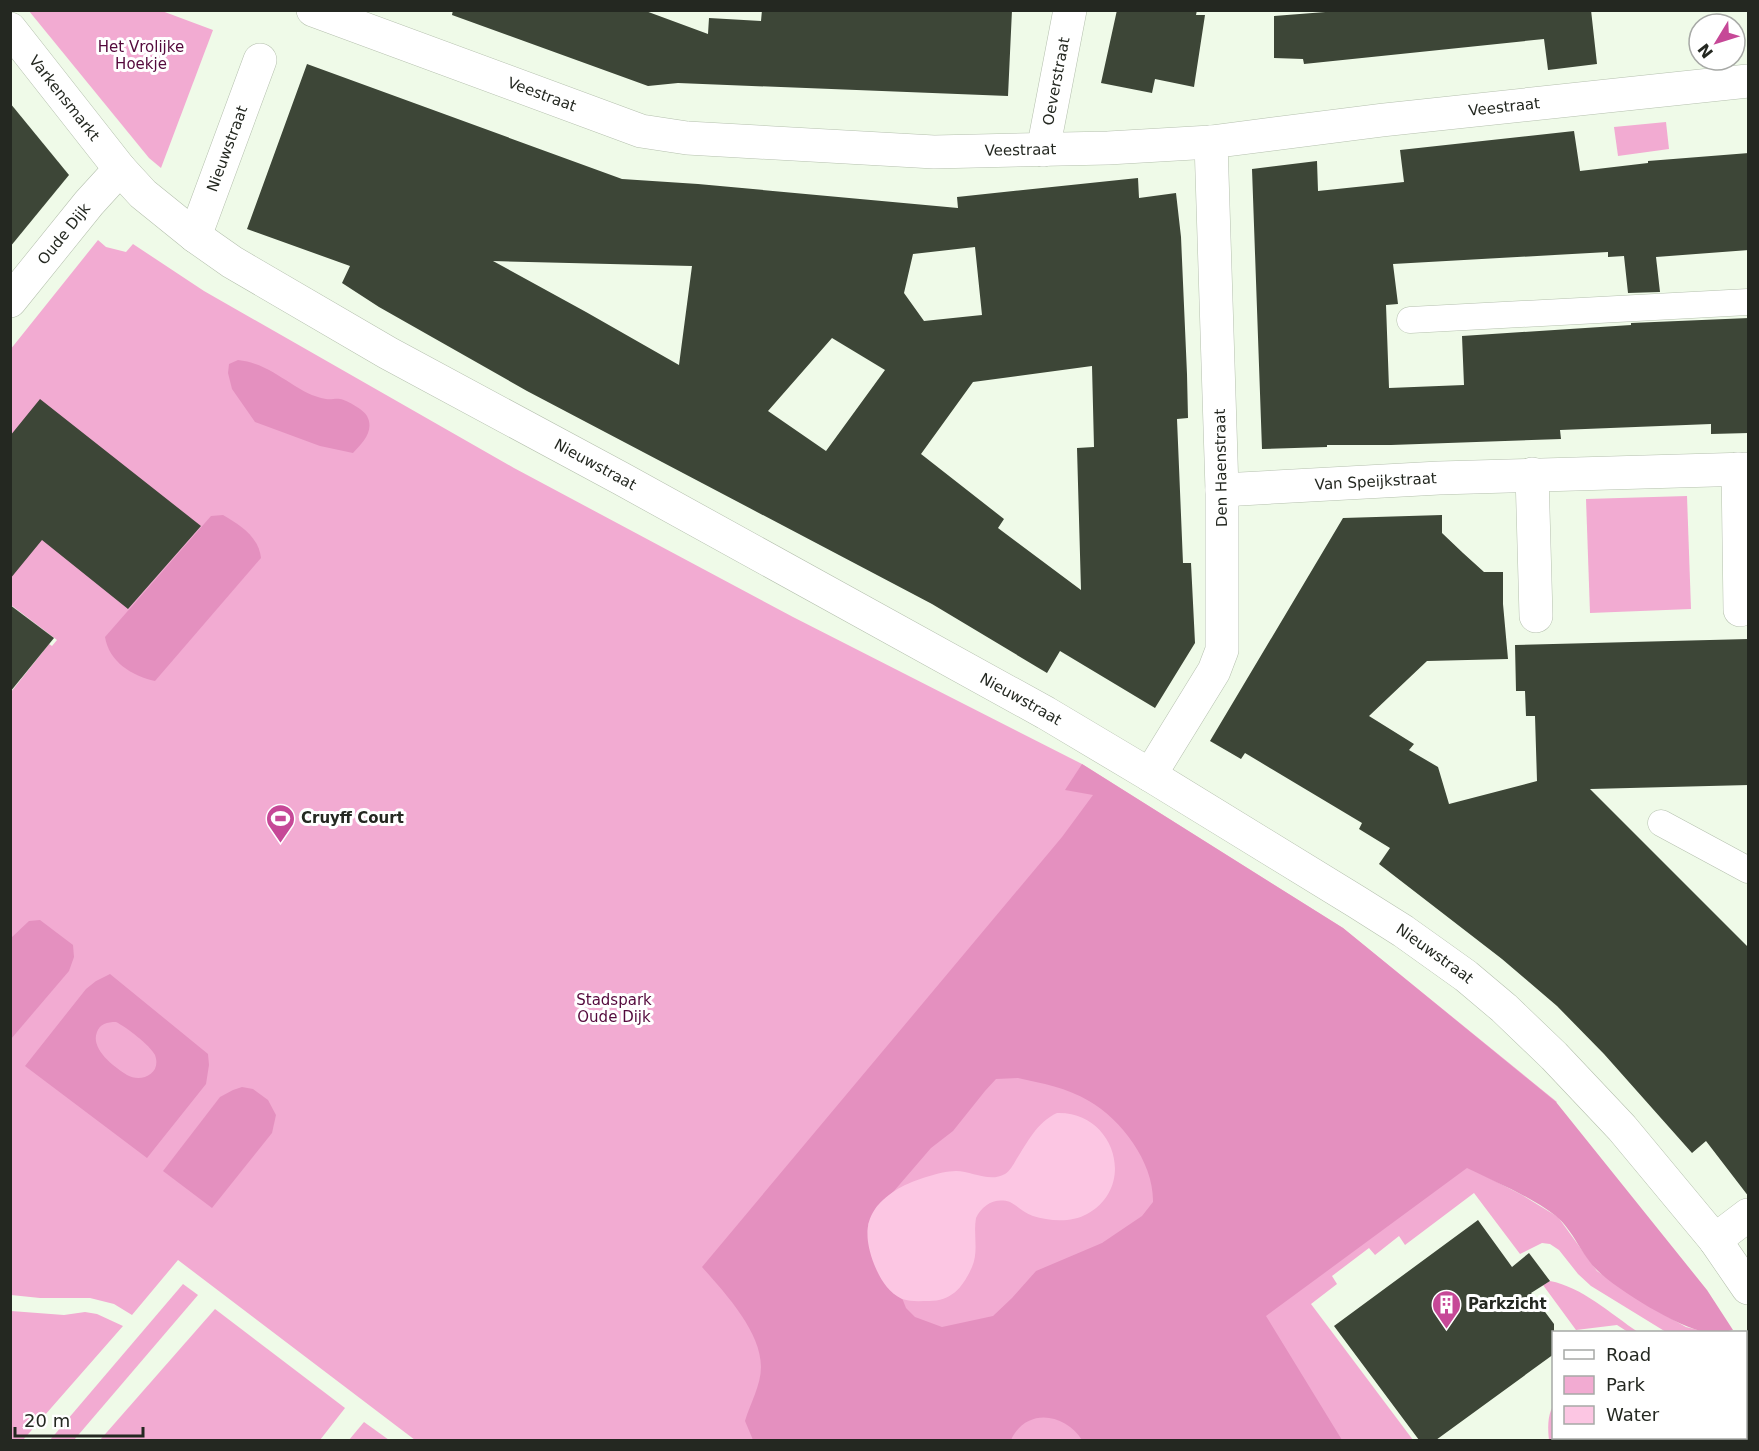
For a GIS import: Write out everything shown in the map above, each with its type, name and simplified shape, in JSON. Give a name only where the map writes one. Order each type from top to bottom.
[{"type":"street","name":"Veestraat","points":[[313,10],[627,127],[656,134],[687,138],[934,152],[1042,150],[1211,142],[1383,120],[1749,81]]},
{"type":"street","name":"Oeverstraat","points":[[1042,150],[1070,10]]},
{"type":"street","name":"Varkensmarkt","points":[[10,29],[120,169]]},
{"type":"street","name":"Nieuwstraat","points":[[195,236],[260,60]]},
{"type":"street","name":"Den Haenstraat","points":[[1150,775],[1214,671],[1222,651],[1222,490],[1211,142]]},
{"type":"street","name":"Nieuwstraat","points":[[120,169],[161,211],[249,272],[379,348],[1046,713],[1403,931],[1474,982],[1527,1030],[1598,1102],[1715,1240],[1749,1288]]},
{"type":"street","name":"Oude Dijk","points":[[10,301],[89,203],[120,169]]},
{"type":"street","name":"Van Speijkstraat","points":[[1222,490],[1532,474],[1636,474],[1743,469],[1744,613]]},
{"type":"street","points":[[1532,474],[1536,616]]},
{"type":"street","points":[[1715,1240],[1749,1215]]},
{"type":"lane","points":[[1410,320],[1749,302]]},
{"type":"lane","points":[[1661,823],[1749,870]]},
{"type":"green space","name":"Het Vrolijke Hoekje","points":[[29,11],[162,11],[213,30],[161,168],[149,158]]},
{"type":"green space","points":[[1666,122],[1669,149],[1618,156],[1614,127]]},
{"type":"green space","name":"Stadspark Oude Dijk","points":[[98,240],[106,247],[126,252],[133,244],[204,291],[514,468],[793,617],[1082,764],[1343,928],[1557,1102],[1468,1167],[1558,1217],[1597,1271],[1645,1304],[1686,1327],[1703,1331],[1664,1331],[1591,1286],[1559,1250],[1550,1244],[1542,1243],[1520,1254],[1474,1193],[1405,1245],[1399,1236],[1375,1255],[1369,1248],[1332,1276],[1337,1284],[1311,1304],[1413,1440],[415,1440],[178,1260],[132,1315],[114,1304],[90,1298],[40,1298],[11,1295],[11,692],[49,644],[52,646],[57,640],[11,605],[10,350]]},
{"type":"green space","points":[[1687,496],[1691,609],[1590,613],[1586,499]]},
{"type":"green space","points":[[1550,1281],[1573,1289],[1637,1331],[1626,1331],[1617,1325],[1576,1330],[1543,1285]]},
{"type":"green space","points":[[183,1284],[198,1295],[74,1440],[50,1440]]},
{"type":"green space","points":[[215,1309],[345,1408],[320,1440],[100,1440]]},
{"type":"green space","points":[[11,1311],[64,1315],[85,1312],[97,1314],[123,1326],[23,1440],[11,1440]]},
{"type":"green space","points":[[1552,1408],[1552,1439],[1641,1440],[1549,1440],[1548,1427]]},
{"type":"green space","points":[[364,1422],[389,1440],[349,1440]]},
{"type":"shaded area","points":[[238,360],[263,367],[315,396],[347,401],[367,416],[369,427],[366,436],[353,453],[320,446],[255,422],[232,389],[228,373],[229,364]]},
{"type":"shaded area","points":[[223,515],[242,527],[253,538],[261,558],[155,681],[138,676],[111,654],[105,637],[211,516]]},
{"type":"shaded area","points":[[1082,764],[1343,928],[1556,1102],[1707,1290],[1733,1330],[1701,1331],[1694,1329],[1649,1307],[1598,1271],[1556,1216],[1524,1196],[1467,1168],[1266,1316],[1342,1440],[1082,1440],[1075,1431],[1056,1419],[1036,1418],[1026,1422],[1018,1429],[1011,1440],[753,1440],[745,1421],[759,1381],[761,1367],[759,1353],[755,1340],[740,1313],[702,1267],[1062,837],[1093,795],[1065,790]],"holes":[[[1018,1078],[1054,1086],[1089,1101],[1113,1119],[1124,1131],[1134,1144],[1148,1172],[1153,1202],[1142,1216],[1102,1243],[1036,1271],[993,1316],[942,1327],[915,1317],[906,1308],[902,1298],[893,1293],[868,1224],[877,1206],[894,1191],[931,1148],[953,1131],[996,1079]]]},
{"type":"shaded area","points":[[40,920],[73,945],[74,957],[69,971],[11,1039],[11,938],[29,921]]},
{"type":"shaded area","points":[[110,974],[208,1054],[206,1084],[147,1158],[25,1066],[86,989]],"holes":[[[116,1022],[143,1041],[155,1055],[156,1067],[149,1075],[138,1078],[127,1075],[104,1057],[100,1051],[97,1045],[97,1032],[104,1024]]]},
{"type":"shaded area","points":[[242,1087],[253,1089],[268,1100],[276,1115],[272,1133],[212,1208],[163,1171],[220,1097]]},
{"type":"water","points":[[1057,1113],[1077,1116],[1093,1124],[1105,1137],[1112,1152],[1115,1169],[1112,1186],[1103,1202],[1081,1217],[1060,1220],[1033,1216],[1010,1202],[994,1201],[982,1209],[976,1218],[974,1261],[961,1287],[950,1296],[929,1301],[905,1300],[893,1293],[876,1270],[868,1242],[869,1222],[878,1206],[901,1187],[933,1175],[949,1171],[962,1171],[987,1177],[1005,1174],[1038,1127]]},
{"type":"building","points":[[453,10],[643,10],[708,34],[709,18],[761,21],[762,10],[1012,10],[1008,96],[678,83],[648,86],[452,15]]},
{"type":"building","points":[[1117,10],[1197,10],[1196,15],[1205,15],[1194,87],[1155,79],[1152,93],[1101,83]]},
{"type":"building","points":[[1351,10],[1591,10],[1597,64],[1548,70],[1544,39],[1304,64],[1303,59],[1274,58],[1274,16]]},
{"type":"building","points":[[307,64],[622,179],[958,208],[957,197],[1138,178],[1139,198],[1176,193],[1181,237],[1188,418],[1177,419],[1183,563],[1191,563],[1195,643],[1155,708],[1060,651],[1047,673],[932,604],[527,391],[379,307],[342,283],[350,266],[247,229]],"holes":[[[975,247],[982,315],[924,321],[904,293],[913,254]],[[493,261],[692,266],[679,365]],[[832,338],[885,370],[826,451],[768,411]],[[1092,366],[1094,447],[1077,448],[1081,590],[998,528],[1004,519],[921,454],[973,382]]]},
{"type":"building","points":[[10,103],[69,175],[10,247]]},
{"type":"building","points":[[1574,131],[1580,171],[1648,163],[1648,161],[1749,153],[1749,250],[1656,257],[1660,292],[1628,293],[1624,256],[1608,257],[1608,252],[1393,264],[1398,304],[1386,305],[1389,388],[1464,385],[1462,336],[1631,325],[1631,323],[1749,318],[1749,433],[1711,434],[1711,424],[1560,430],[1561,439],[1327,445],[1327,447],[1262,449],[1252,169],[1317,161],[1318,191],[1404,182],[1400,150]]},
{"type":"building","points":[[40,399],[201,526],[128,609],[42,540],[10,579],[10,436]]},
{"type":"building","points":[[1442,515],[1442,533],[1463,553],[1484,572],[1503,572],[1503,604],[1508,659],[1427,661],[1369,716],[1414,744],[1409,750],[1438,767],[1449,804],[1537,781],[1535,716],[1526,716],[1525,691],[1516,691],[1515,645],[1749,639],[1749,785],[1590,789],[1749,948],[1749,1197],[1706,1141],[1692,1153],[1604,1054],[1557,1006],[1502,959],[1379,864],[1390,848],[1359,829],[1362,823],[1245,753],[1241,759],[1210,741],[1343,518]]},
{"type":"building","points":[[10,605],[54,638],[10,692]]},
{"type":"building","name":"Parkzicht","points":[[1478,1220],[1512,1267],[1529,1253],[1550,1281],[1531,1293],[1554,1324],[1552,1355],[1436,1440],[1419,1440],[1334,1326]]},
{"type":"place","name":"Cruyff Court","points":[[280,844]]},
{"type":"place","name":"Parkzicht","points":[[1447,1330]]}]
